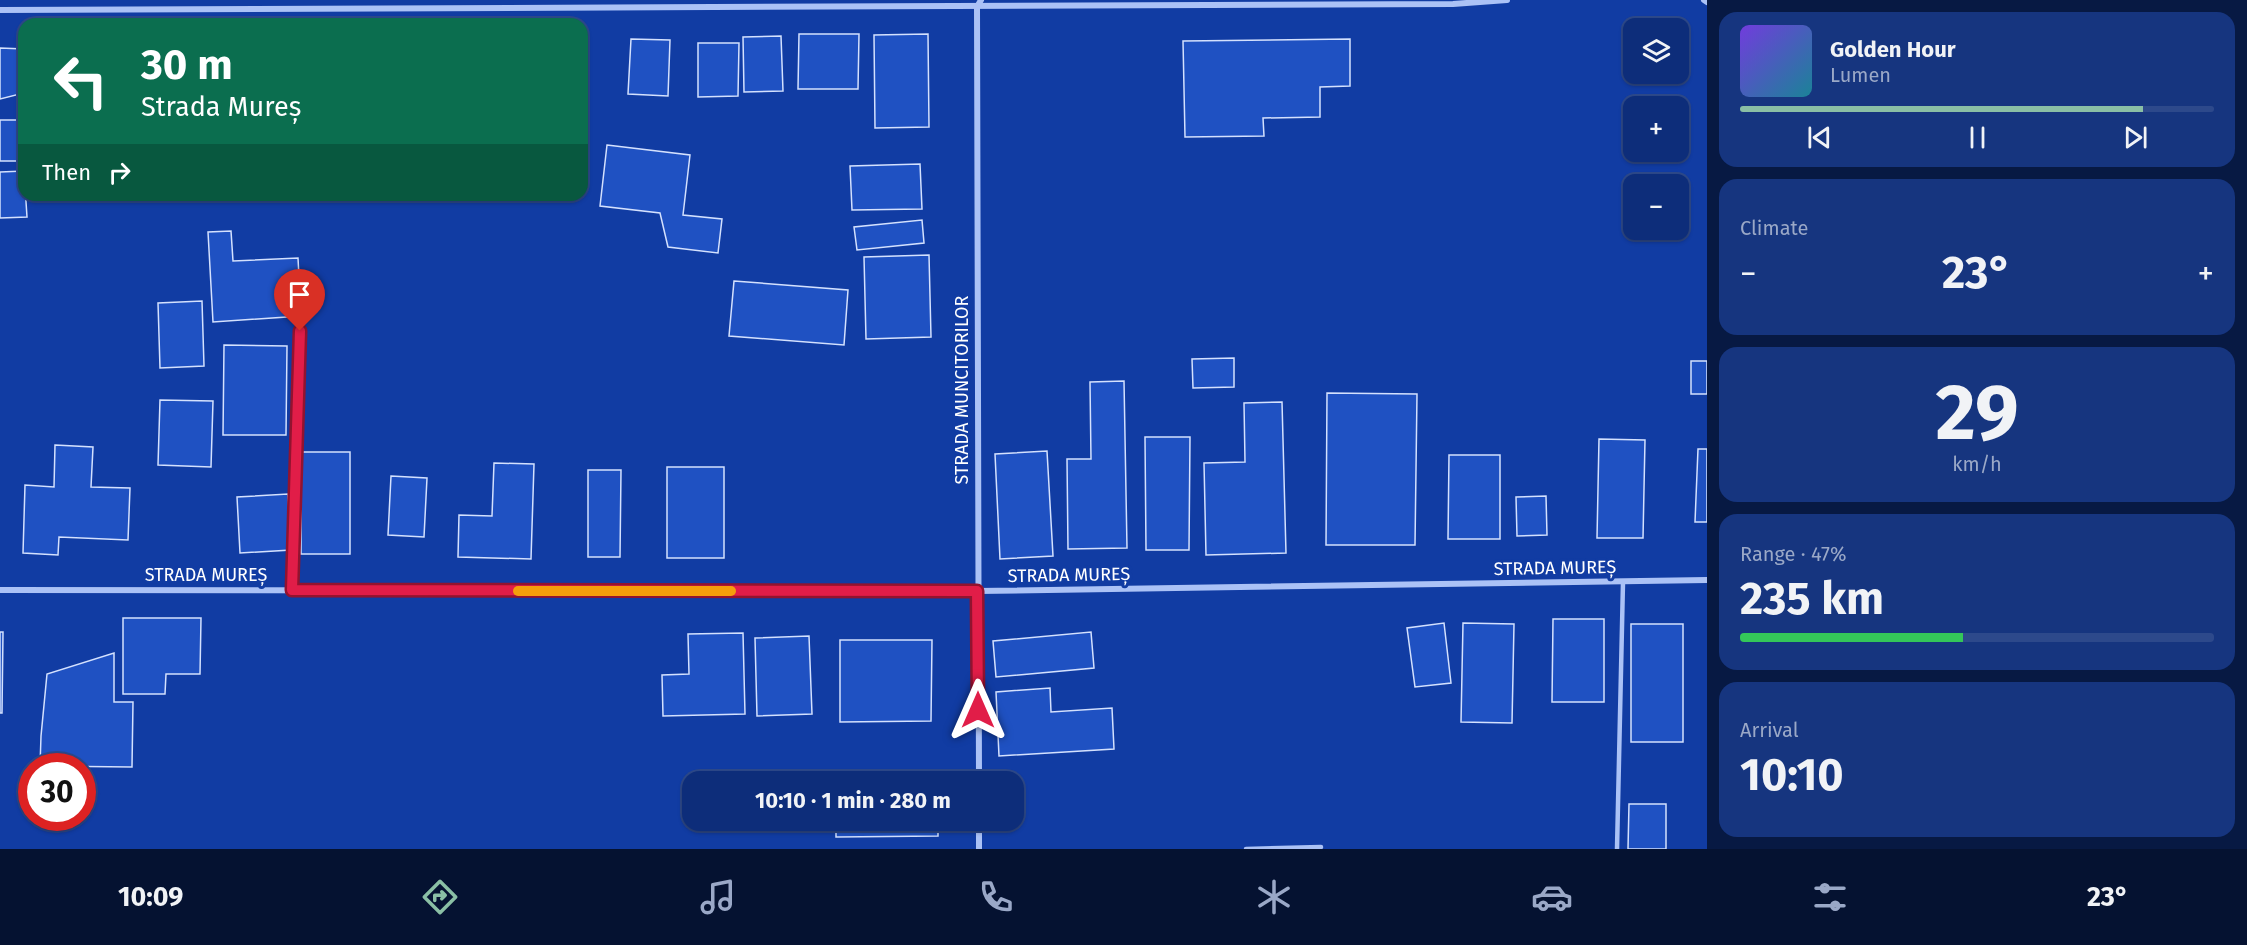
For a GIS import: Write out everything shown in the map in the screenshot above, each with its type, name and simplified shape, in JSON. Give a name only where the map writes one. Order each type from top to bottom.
[{"type":"street","points":[[0,10],[408,3],[1454,2],[1507,0]]},
{"type":"street","name":"STRADA MUNCITORILOR","points":[[979,3],[977,591],[979,771]]},
{"type":"street","name":"STRADA MUREȘ","points":[[0,590],[977,591],[1707,580]]},
{"type":"street","points":[[979,831],[979,849]]},
{"type":"lane","points":[[292,590],[300,331]]},
{"type":"lane","points":[[1617,849],[1623,582]]},
{"type":"lane","points":[[1246,849],[1321,847]]},
{"type":"building","points":[[799,34],[859,34],[858,89],[798,89]]},
{"type":"building","points":[[928,34],[929,127],[875,128],[874,35]]},
{"type":"building","points":[[781,36],[783,91],[744,92],[743,37]]},
{"type":"building","points":[[631,39],[670,40],[668,96],[628,94]]},
{"type":"building","points":[[1350,39],[1350,86],[1320,87],[1320,117],[1263,118],[1264,136],[1185,137],[1183,41]]},
{"type":"building","points":[[698,43],[739,43],[738,96],[698,97]]},
{"type":"building","points":[[0,48],[18,49],[18,94],[0,99]]},
{"type":"building","points":[[0,120],[18,120],[18,161],[0,161]]},
{"type":"building","points":[[607,145],[690,155],[683,215],[722,219],[718,253],[668,247],[660,213],[600,206]]},
{"type":"building","points":[[920,164],[922,209],[852,210],[850,166]]},
{"type":"building","points":[[18,171],[18,201],[26,201],[27,217],[0,218],[0,172]]},
{"type":"building","points":[[922,220],[924,243],[857,250],[854,227]]},
{"type":"building","points":[[231,231],[233,261],[298,258],[301,316],[213,322],[208,232]]},
{"type":"building","points":[[929,255],[931,337],[866,339],[864,257]]},
{"type":"building","points":[[734,281],[848,290],[844,345],[729,336]]},
{"type":"building","points":[[202,301],[204,366],[160,368],[158,303]]},
{"type":"building","points":[[224,345],[287,346],[286,435],[223,435]]},
{"type":"building","points":[[1234,358],[1234,387],[1193,388],[1192,359]]},
{"type":"building","points":[[1691,361],[1707,361],[1707,394],[1691,394]]},
{"type":"building","points":[[1124,381],[1127,548],[1068,549],[1067,459],[1091,459],[1090,382]]},
{"type":"building","points":[[1327,393],[1417,394],[1415,545],[1326,545]]},
{"type":"building","points":[[160,400],[213,401],[211,467],[158,465]]},
{"type":"building","points":[[1282,402],[1286,553],[1206,555],[1204,463],[1245,462],[1244,403]]},
{"type":"building","points":[[1145,437],[1190,437],[1189,550],[1146,550]]},
{"type":"building","points":[[1599,439],[1645,440],[1643,538],[1597,538]]},
{"type":"building","points":[[55,445],[93,447],[91,487],[130,488],[128,540],[59,537],[58,555],[23,553],[25,485],[54,487]]},
{"type":"building","points":[[1698,449],[1707,449],[1707,522],[1695,522]]},
{"type":"building","points":[[1047,451],[1053,556],[1000,559],[995,454]]},
{"type":"building","points":[[301,452],[350,452],[350,554],[301,554]]},
{"type":"building","points":[[1449,455],[1500,455],[1500,539],[1448,539]]},
{"type":"building","points":[[494,463],[534,464],[531,559],[458,557],[459,515],[492,516]]},
{"type":"building","points":[[667,467],[724,467],[724,558],[667,558]]},
{"type":"building","points":[[588,470],[621,470],[620,557],[588,557]]},
{"type":"building","points":[[391,476],[427,478],[424,537],[388,535]]},
{"type":"building","points":[[288,494],[291,550],[240,553],[237,497]]},
{"type":"building","points":[[1546,496],[1547,535],[1517,536],[1516,497]]},
{"type":"building","points":[[123,618],[201,618],[200,674],[166,674],[165,694],[123,694]]},
{"type":"building","points":[[1553,619],[1604,619],[1604,702],[1552,702]]},
{"type":"building","points":[[1444,623],[1451,683],[1415,687],[1407,628]]},
{"type":"building","points":[[1463,623],[1514,624],[1512,723],[1461,722]]},
{"type":"building","points":[[1631,624],[1683,624],[1683,742],[1631,742]]},
{"type":"building","points":[[0,632],[3,632],[2,713],[0,713]]},
{"type":"building","points":[[1091,632],[1094,668],[996,677],[993,641]]},
{"type":"building","points":[[743,633],[745,714],[663,716],[662,675],[689,674],[688,634]]},
{"type":"building","points":[[809,636],[812,714],[757,716],[755,638]]},
{"type":"building","points":[[840,640],[932,640],[931,721],[840,722]]},
{"type":"building","points":[[114,653],[114,702],[133,702],[132,767],[96,767],[96,753],[40,753],[47,674]]},
{"type":"building","points":[[1050,688],[1051,712],[1112,708],[1114,749],[999,756],[996,692]]},
{"type":"building","points":[[1629,804],[1666,804],[1666,849],[1628,849]]},
{"type":"building","points":[[836,831],[938,831],[938,836],[836,837]]},
{"type":"slow traffic","points":[[518,591],[731,591]]},
{"type":"route","points":[[300,331],[292,590],[977,591],[978,710]]}]
